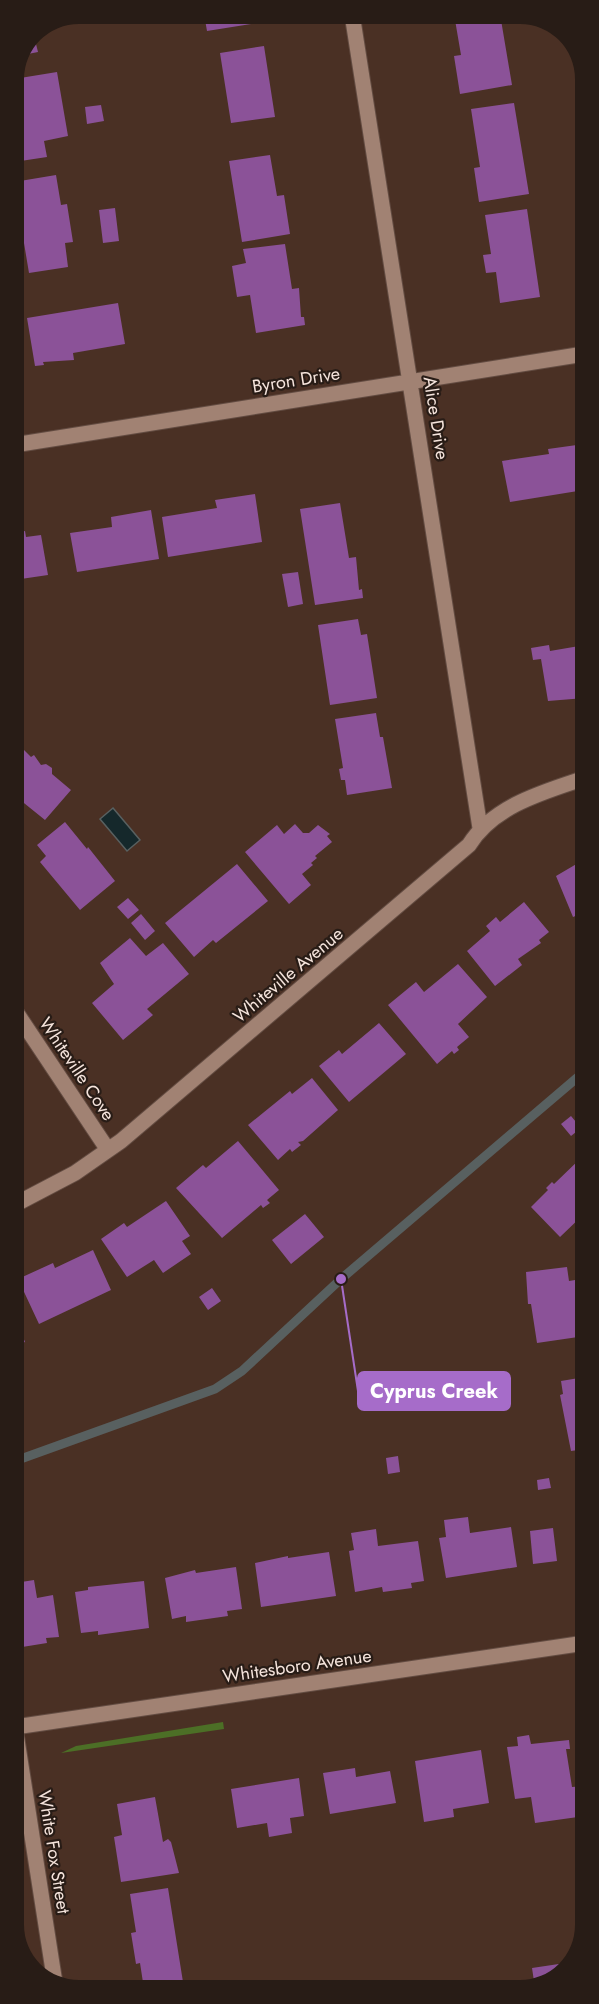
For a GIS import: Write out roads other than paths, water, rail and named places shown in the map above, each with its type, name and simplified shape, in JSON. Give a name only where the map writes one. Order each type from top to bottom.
[{"type":"street","name":"Alice Drive","points":[[354,24],[480,828]]},
{"type":"street","name":"Byron Drive","points":[[24,443],[575,355]]},
{"type":"street","name":"Whiteville Avenue","points":[[24,1200],[75,1173],[108,1150],[469,845],[480,828],[530,796],[575,781]]},
{"type":"street","name":"Whiteville Cove","points":[[24,1024],[108,1150]]},
{"type":"street","name":"Whitesboro Avenue","points":[[24,1726],[575,1644]]},
{"type":"street","name":"White Fox Street","points":[[24,1785],[54,1974]]},
{"type":"water","points":[[113,808],[140,840],[127,851],[100,819]]},
{"type":"waterway","points":[[24,1458],[215,1389],[242,1371],[341,1279],[575,1080]]},
{"type":"place","name":"Cyprus Creek","points":[[341,1279]]}]
